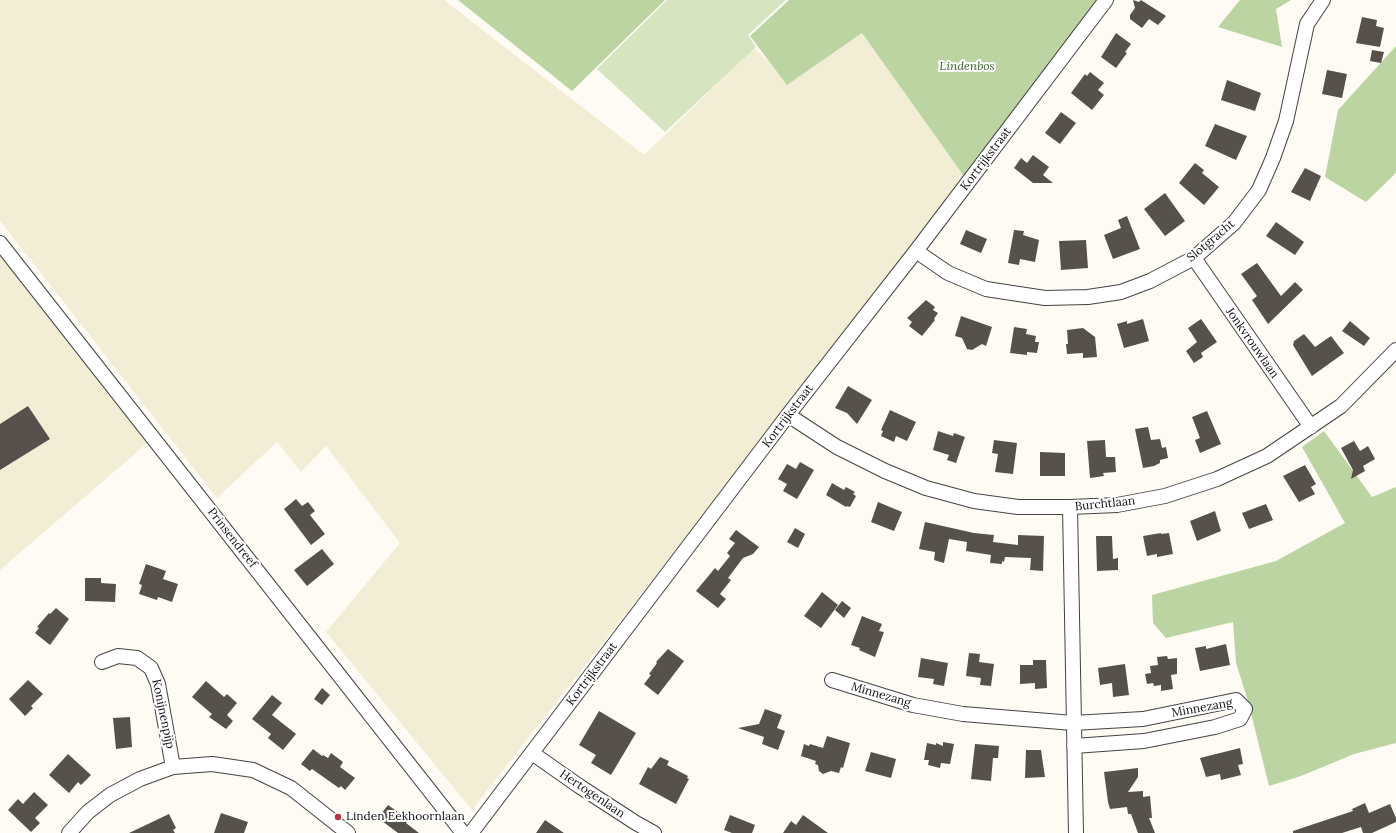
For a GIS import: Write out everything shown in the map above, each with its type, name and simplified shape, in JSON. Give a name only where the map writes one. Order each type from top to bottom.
[{"type":"street","name":"Kortrijkstraat","points":[[471,833],[788,415],[916,251],[1106,0]]},
{"type":"street","name":"Slotgracht","points":[[916,251],[948,273],[986,289],[1045,298],[1088,297],[1121,292],[1150,281],[1194,258],[1234,223],[1259,190],[1273,158],[1286,121],[1307,24],[1323,0]]},
{"type":"street","name":"Prinsendreef","points":[[0,244],[463,833]]},
{"type":"street","name":"Jonkvrouwlaan","points":[[1194,258],[1311,427]]},
{"type":"street","name":"Burchtlaan","points":[[788,415],[837,447],[885,471],[926,488],[974,500],[1018,507],[1117,505],[1165,496],[1210,481],[1267,456],[1341,406],[1396,350]]},
{"type":"street","points":[[1070,507],[1076,833]]},
{"type":"street","name":"Konijnenpijp","points":[[102,662],[118,656],[137,658],[151,668],[158,684],[174,767]]},
{"type":"street","name":"Minnezang","points":[[832,680],[912,705],[963,714],[1073,723],[1143,719],[1236,700],[1245,709],[1240,719],[1216,726],[1144,741],[1074,746]]},
{"type":"street","name":"Hertogenlaan","points":[[532,753],[610,807],[654,833]]},
{"type":"street","points":[[69,833],[88,812],[110,795],[140,779],[174,767],[212,764],[253,770],[291,788],[348,833]]},
{"type":"shaded area","points":[[0,0],[444,0],[644,155],[754,48],[791,82],[862,33],[966,179],[472,810],[326,632],[400,543],[326,446],[301,472],[277,442],[217,498],[0,221]]},
{"type":"shaded area","points":[[0,248],[151,440],[0,570]]},
{"type":"green space","points":[[458,0],[665,0],[572,91]]},
{"type":"green space","points":[[667,0],[786,0],[748,35],[756,47],[665,132],[597,69]]},
{"type":"green space","name":"Lindenbos","points":[[789,0],[1101,0],[966,179],[862,33],[787,85],[750,36]]},
{"type":"green space","points":[[1240,0],[1291,0],[1276,9],[1282,47],[1218,27]]},
{"type":"green space","points":[[1396,46],[1396,173],[1366,202],[1325,177],[1338,110]]},
{"type":"green space","points":[[1324,431],[1372,497],[1396,487],[1396,743],[1354,754],[1301,776],[1269,786],[1248,701],[1236,663],[1233,622],[1166,638],[1153,623],[1152,595],[1276,561],[1345,523],[1302,447]]},
{"type":"building","points":[[1133,0],[1139,2],[1141,0],[1166,16],[1158,25],[1149,19],[1142,28],[1130,19],[1130,15],[1135,8]]},
{"type":"building","points":[[1362,17],[1377,20],[1376,26],[1384,28],[1380,47],[1356,43]]},
{"type":"building","points":[[1116,33],[1131,44],[1125,52],[1127,53],[1116,68],[1101,57]]},
{"type":"building","points":[[1372,50],[1384,52],[1381,63],[1370,61]]},
{"type":"building","points":[[1327,70],[1347,74],[1342,98],[1322,94]]},
{"type":"building","points":[[1090,72],[1104,83],[1098,90],[1104,95],[1092,110],[1071,93],[1085,74],[1087,76]]},
{"type":"building","points":[[1227,80],[1261,93],[1255,111],[1221,100]]},
{"type":"building","points":[[1061,112],[1076,123],[1060,144],[1045,133]]},
{"type":"building","points":[[1215,124],[1247,136],[1236,160],[1205,146]]},
{"type":"building","points":[[1033,155],[1049,167],[1043,175],[1053,183],[1033,183],[1014,168],[1021,158],[1027,163]]},
{"type":"building","points":[[1195,163],[1204,170],[1202,173],[1219,187],[1204,205],[1179,183]]},
{"type":"building","points":[[1305,168],[1321,176],[1310,201],[1291,192]]},
{"type":"building","points":[[1165,193],[1185,221],[1165,236],[1144,209]]},
{"type":"building","points":[[1127,216],[1140,249],[1113,259],[1104,235],[1121,228],[1118,220]]},
{"type":"building","points":[[1276,222],[1304,242],[1295,255],[1266,236]]},
{"type":"building","points":[[966,230],[987,239],[981,253],[960,244]]},
{"type":"building","points":[[1014,230],[1024,231],[1023,235],[1039,240],[1035,262],[1020,259],[1019,265],[1008,263]]},
{"type":"building","points":[[1086,240],[1088,268],[1061,270],[1059,241]]},
{"type":"building","points":[[1257,263],[1281,296],[1295,282],[1303,290],[1268,324],[1252,300],[1257,296],[1241,274]]},
{"type":"building","points":[[926,300],[935,307],[933,310],[938,313],[934,319],[935,320],[922,336],[909,326],[912,322],[907,318]]},
{"type":"building","points":[[961,316],[992,327],[986,346],[982,344],[972,350],[967,349],[962,338],[955,336]]},
{"type":"building","points":[[1143,319],[1149,341],[1124,348],[1117,324],[1127,321],[1127,324]]},
{"type":"building","points":[[1201,319],[1217,342],[1201,353],[1203,357],[1194,363],[1186,351],[1197,342],[1188,328]]},
{"type":"building","points":[[1350,321],[1370,338],[1364,346],[1342,331]]},
{"type":"building","points":[[1014,327],[1027,329],[1026,334],[1036,336],[1035,342],[1039,342],[1037,353],[1027,352],[1027,355],[1010,353]]},
{"type":"building","points":[[1083,328],[1095,337],[1097,357],[1083,358],[1083,353],[1067,354],[1067,330]]},
{"type":"building","points":[[1304,334],[1315,347],[1331,336],[1344,353],[1312,376],[1293,345],[1294,341]]},
{"type":"building","points":[[848,386],[872,400],[857,424],[847,413],[835,408]]},
{"type":"building","points":[[28,406],[50,439],[0,470],[0,424]]},
{"type":"building","points":[[890,410],[916,422],[907,441],[896,436],[894,442],[881,436],[883,431],[881,430]]},
{"type":"building","points":[[1207,411],[1221,444],[1200,453],[1195,440],[1200,438],[1192,417]]},
{"type":"building","points":[[1148,427],[1151,440],[1160,439],[1162,448],[1166,447],[1168,458],[1160,460],[1160,463],[1154,466],[1143,468],[1135,429]]},
{"type":"building","points":[[938,431],[953,436],[954,433],[965,437],[956,463],[947,460],[949,455],[933,450]]},
{"type":"building","points":[[994,440],[1017,443],[1013,474],[995,472],[998,454],[992,453]]},
{"type":"building","points":[[1105,440],[1106,457],[1115,457],[1116,472],[1103,473],[1104,476],[1090,478],[1087,441]]},
{"type":"building","points":[[1354,441],[1360,451],[1368,446],[1375,459],[1363,466],[1365,471],[1351,479],[1353,470],[1341,448]]},
{"type":"building","points":[[1040,452],[1065,453],[1065,476],[1040,476]]},
{"type":"building","points":[[800,462],[814,470],[797,499],[783,491],[787,484],[778,479],[787,464],[796,469]]},
{"type":"building","points":[[1305,465],[1316,484],[1311,487],[1315,494],[1299,502],[1283,476]]},
{"type":"building","points":[[832,483],[844,490],[846,487],[855,492],[853,494],[856,496],[850,507],[846,507],[826,495]]},
{"type":"building","points":[[296,499],[302,506],[308,502],[315,511],[310,515],[325,534],[311,545],[284,509]]},
{"type":"building","points":[[878,502],[902,512],[894,531],[871,522]]},
{"type":"building","points":[[1266,504],[1273,520],[1249,529],[1242,513]]},
{"type":"building","points":[[1215,511],[1221,531],[1197,541],[1190,521]]},
{"type":"building","points":[[925,522],[974,533],[994,535],[993,542],[1018,545],[1018,535],[1044,536],[1043,571],[1030,570],[1031,558],[1005,557],[1002,564],[990,563],[991,555],[966,551],[967,542],[949,539],[944,563],[934,560],[935,552],[919,549]]},
{"type":"building","points":[[795,528],[805,534],[798,548],[787,542]]},
{"type":"building","points":[[736,530],[759,547],[753,554],[743,558],[728,578],[731,580],[720,594],[726,599],[718,608],[696,591],[715,568],[718,571],[730,556],[727,553],[735,543],[729,539]]},
{"type":"building","points":[[1169,533],[1173,554],[1157,557],[1157,554],[1147,556],[1143,536]]},
{"type":"building","points":[[1096,536],[1112,536],[1113,559],[1118,558],[1118,570],[1097,571]]},
{"type":"building","points":[[322,549],[334,564],[307,586],[294,570]]},
{"type":"building","points":[[146,564],[166,571],[163,579],[178,584],[172,602],[158,597],[157,600],[139,594],[142,585],[139,584]]},
{"type":"building","points":[[85,578],[101,578],[101,583],[116,584],[115,602],[85,601]]},
{"type":"building","points":[[822,592],[838,605],[821,628],[804,616]]},
{"type":"building","points":[[842,601],[851,608],[844,618],[835,610]]},
{"type":"building","points":[[56,608],[69,619],[50,645],[35,633],[39,628],[37,627],[49,613],[50,614]]},
{"type":"building","points":[[862,616],[882,624],[879,631],[884,632],[875,657],[859,650],[860,648],[851,645]]},
{"type":"building","points":[[1226,644],[1230,665],[1200,671],[1195,648],[1206,646],[1206,649]]},
{"type":"building","points":[[668,649],[684,661],[658,695],[644,684],[651,675],[649,674],[657,663],[656,662]]},
{"type":"building","points":[[969,653],[980,654],[979,662],[994,664],[991,686],[980,685],[981,678],[966,676]]},
{"type":"building","points":[[1167,656],[1168,659],[1177,658],[1177,674],[1171,675],[1173,689],[1161,691],[1161,685],[1154,686],[1153,683],[1147,684],[1145,674],[1151,673],[1150,666],[1158,665],[1157,657]]},
{"type":"building","points":[[921,658],[948,663],[944,686],[933,684],[934,679],[918,677]]},
{"type":"building","points":[[1033,660],[1046,660],[1047,688],[1035,689],[1035,683],[1020,684],[1020,665],[1033,665]]},
{"type":"building","points":[[1125,664],[1129,695],[1113,697],[1112,683],[1100,685],[1098,668]]},
{"type":"building","points":[[28,680],[43,694],[31,706],[33,708],[25,716],[9,699]]},
{"type":"building","points":[[206,681],[224,697],[227,694],[237,703],[227,715],[233,721],[226,729],[209,717],[212,714],[192,697]]},
{"type":"building","points":[[322,688],[330,695],[322,705],[314,699]]},
{"type":"building","points":[[272,695],[282,703],[272,715],[296,734],[283,750],[268,738],[271,734],[252,719]]},
{"type":"building","points":[[765,709],[782,715],[777,728],[785,731],[778,750],[762,744],[764,737],[738,728],[759,724]]},
{"type":"building","points":[[599,711],[636,733],[611,775],[591,763],[596,755],[579,745]]},
{"type":"building","points":[[130,717],[132,747],[116,749],[113,718]]},
{"type":"building","points":[[827,736],[850,743],[843,768],[841,767],[839,773],[831,771],[823,774],[819,771],[818,765],[815,764],[816,761],[801,756],[804,744],[809,746],[810,744],[823,748]]},
{"type":"building","points":[[943,742],[954,744],[950,764],[941,763],[940,768],[928,765],[929,760],[924,760],[927,743],[936,745],[936,743],[943,746]]},
{"type":"building","points":[[975,744],[999,746],[998,758],[993,758],[991,781],[971,779]]},
{"type":"building","points":[[1240,748],[1243,764],[1238,765],[1241,775],[1221,780],[1220,774],[1206,777],[1200,758]]},
{"type":"building","points":[[313,749],[322,756],[323,755],[328,758],[331,753],[343,762],[340,767],[355,778],[345,790],[341,786],[339,788],[312,769],[310,771],[301,764]]},
{"type":"building","points":[[1026,750],[1041,750],[1045,777],[1025,778]]},
{"type":"building","points":[[871,752],[896,759],[891,778],[865,771]]},
{"type":"building","points":[[68,754],[91,775],[81,785],[78,782],[69,793],[49,775]]},
{"type":"building","points":[[660,757],[669,761],[667,765],[688,776],[687,778],[689,779],[676,804],[639,784],[648,767],[651,769]]},
{"type":"building","points":[[1138,768],[1138,777],[1128,792],[1143,791],[1143,797],[1150,796],[1152,818],[1149,818],[1155,833],[1138,833],[1131,814],[1128,814],[1127,807],[1110,809],[1108,802],[1104,772]]},
{"type":"building","points":[[34,792],[48,805],[35,818],[40,823],[31,832],[8,810],[18,799],[23,804]]},
{"type":"building","points":[[1365,803],[1369,813],[1390,804],[1396,818],[1396,822],[1372,833],[1363,833],[1361,827],[1342,833],[1293,833],[1293,831],[1353,811],[1352,809]]},
{"type":"building","points":[[388,805],[409,820],[406,823],[419,833],[398,833],[378,818]]},
{"type":"building","points":[[221,813],[248,822],[244,833],[214,833]]},
{"type":"building","points":[[169,814],[176,828],[173,830],[175,833],[129,833]]},
{"type":"building","points":[[730,815],[755,825],[752,833],[732,833],[724,830]]},
{"type":"building","points":[[803,815],[828,833],[783,833],[791,821],[796,825]]},
{"type":"building","points":[[545,820],[564,833],[536,833]]},
{"type":"place","name":"Linden Eekhoornlaan","points":[[338,817]]}]
